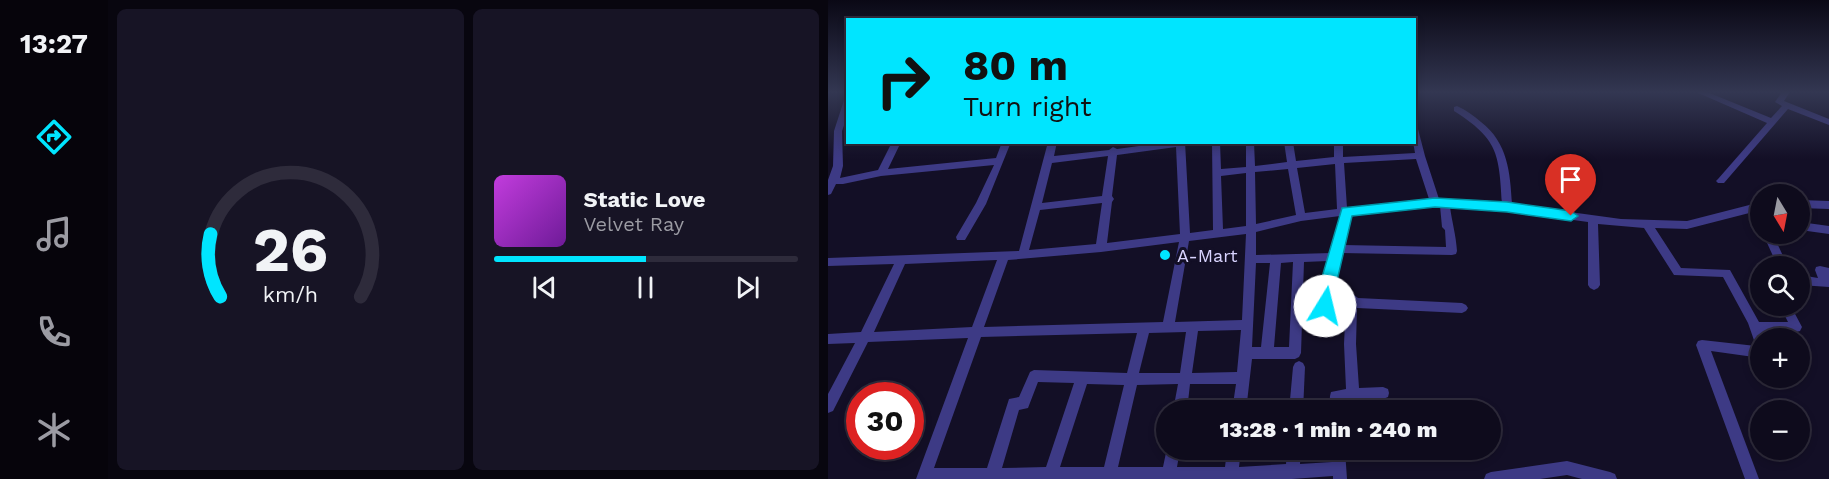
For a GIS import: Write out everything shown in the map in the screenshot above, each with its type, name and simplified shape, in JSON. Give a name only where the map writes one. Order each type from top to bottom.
[{"type":"street","points":[[1464,114],[1481,124],[1496,140],[1504,162],[1507,207]]},
{"type":"street","points":[[1754,114],[1772,122]]},
{"type":"street","points":[[1721,181],[1779,114]]},
{"type":"street","points":[[1810,114],[1829,122]]},
{"type":"street","points":[[828,192],[835,178],[844,119]]},
{"type":"street","points":[[1251,259],[1299,258],[1336,253],[1452,250],[1449,227],[1446,227],[1440,203],[1420,156],[1416,138]]},
{"type":"street","points":[[882,173],[896,144]]},
{"type":"street","points":[[961,237],[981,204],[1006,144]]},
{"type":"street","points":[[1023,255],[1053,144]]},
{"type":"street","points":[[1049,160],[1170,144]]},
{"type":"street","points":[[1168,327],[1185,236],[1180,144]]},
{"type":"street","points":[[1216,144],[1218,232]]},
{"type":"street","points":[[1240,400],[1246,353],[1251,259],[1250,144]]},
{"type":"street","points":[[1288,144],[1301,217]]},
{"type":"street","points":[[1324,321],[1326,291],[1344,212],[1338,144]]},
{"type":"street","points":[[1101,248],[1113,150]]},
{"type":"street","points":[[1217,173],[1291,164],[1420,156]]},
{"type":"street","points":[[835,178],[843,182],[882,173],[1000,161]]},
{"type":"street","points":[[1036,207],[1108,199]]},
{"type":"street","points":[[828,262],[1004,256],[1101,248],[1252,229],[1301,217],[1440,203],[1507,207],[1647,224],[1687,225],[1750,212]]},
{"type":"street","points":[[1810,204],[1829,205]]},
{"type":"street","points":[[1593,219],[1594,285]]},
{"type":"street","points":[[1647,224],[1678,272],[1726,273],[1755,327],[1796,327],[1791,316]]},
{"type":"street","points":[[1810,227],[1829,230]]},
{"type":"street","points":[[1004,256],[923,477],[1109,474],[1141,477],[1169,474],[1230,477],[1339,474]]},
{"type":"street","points":[[1267,353],[1276,258]]},
{"type":"street","points":[[1246,353],[1295,353],[1299,258]]},
{"type":"street","points":[[828,407],[867,335],[902,261]]},
{"type":"street","points":[[1810,281],[1826,283],[1820,270],[1829,272]]},
{"type":"street","points":[[1326,291],[1355,303],[1462,308]]},
{"type":"street","points":[[1353,301],[1350,344],[1353,394]]},
{"type":"street","points":[[828,339],[867,335],[1248,325]]},
{"type":"street","points":[[1182,400],[1193,326]]},
{"type":"street","points":[[1109,474],[1143,327]]},
{"type":"street","points":[[1750,351],[1702,345],[1752,479]]},
{"type":"street","points":[[1297,400],[1299,367]]},
{"type":"street","points":[[991,476],[1014,403],[1023,404],[1034,376],[1131,380],[1243,378]]},
{"type":"street","points":[[1050,476],[1082,378]]},
{"type":"street","points":[[1336,400],[1336,396],[1383,393]]},
{"type":"street","points":[[1169,474],[1171,460]]},
{"type":"street","points":[[1230,477],[1233,460]]},
{"type":"street","points":[[1491,479],[1567,468],[1575,475],[1610,479]]},
{"type":"place","name":"A-Mart","points":[[1165,255]]},
{"type":"route","points":[[1325,306],[1326,291],[1346,212],[1435,202],[1507,207],[1571,216]]}]
